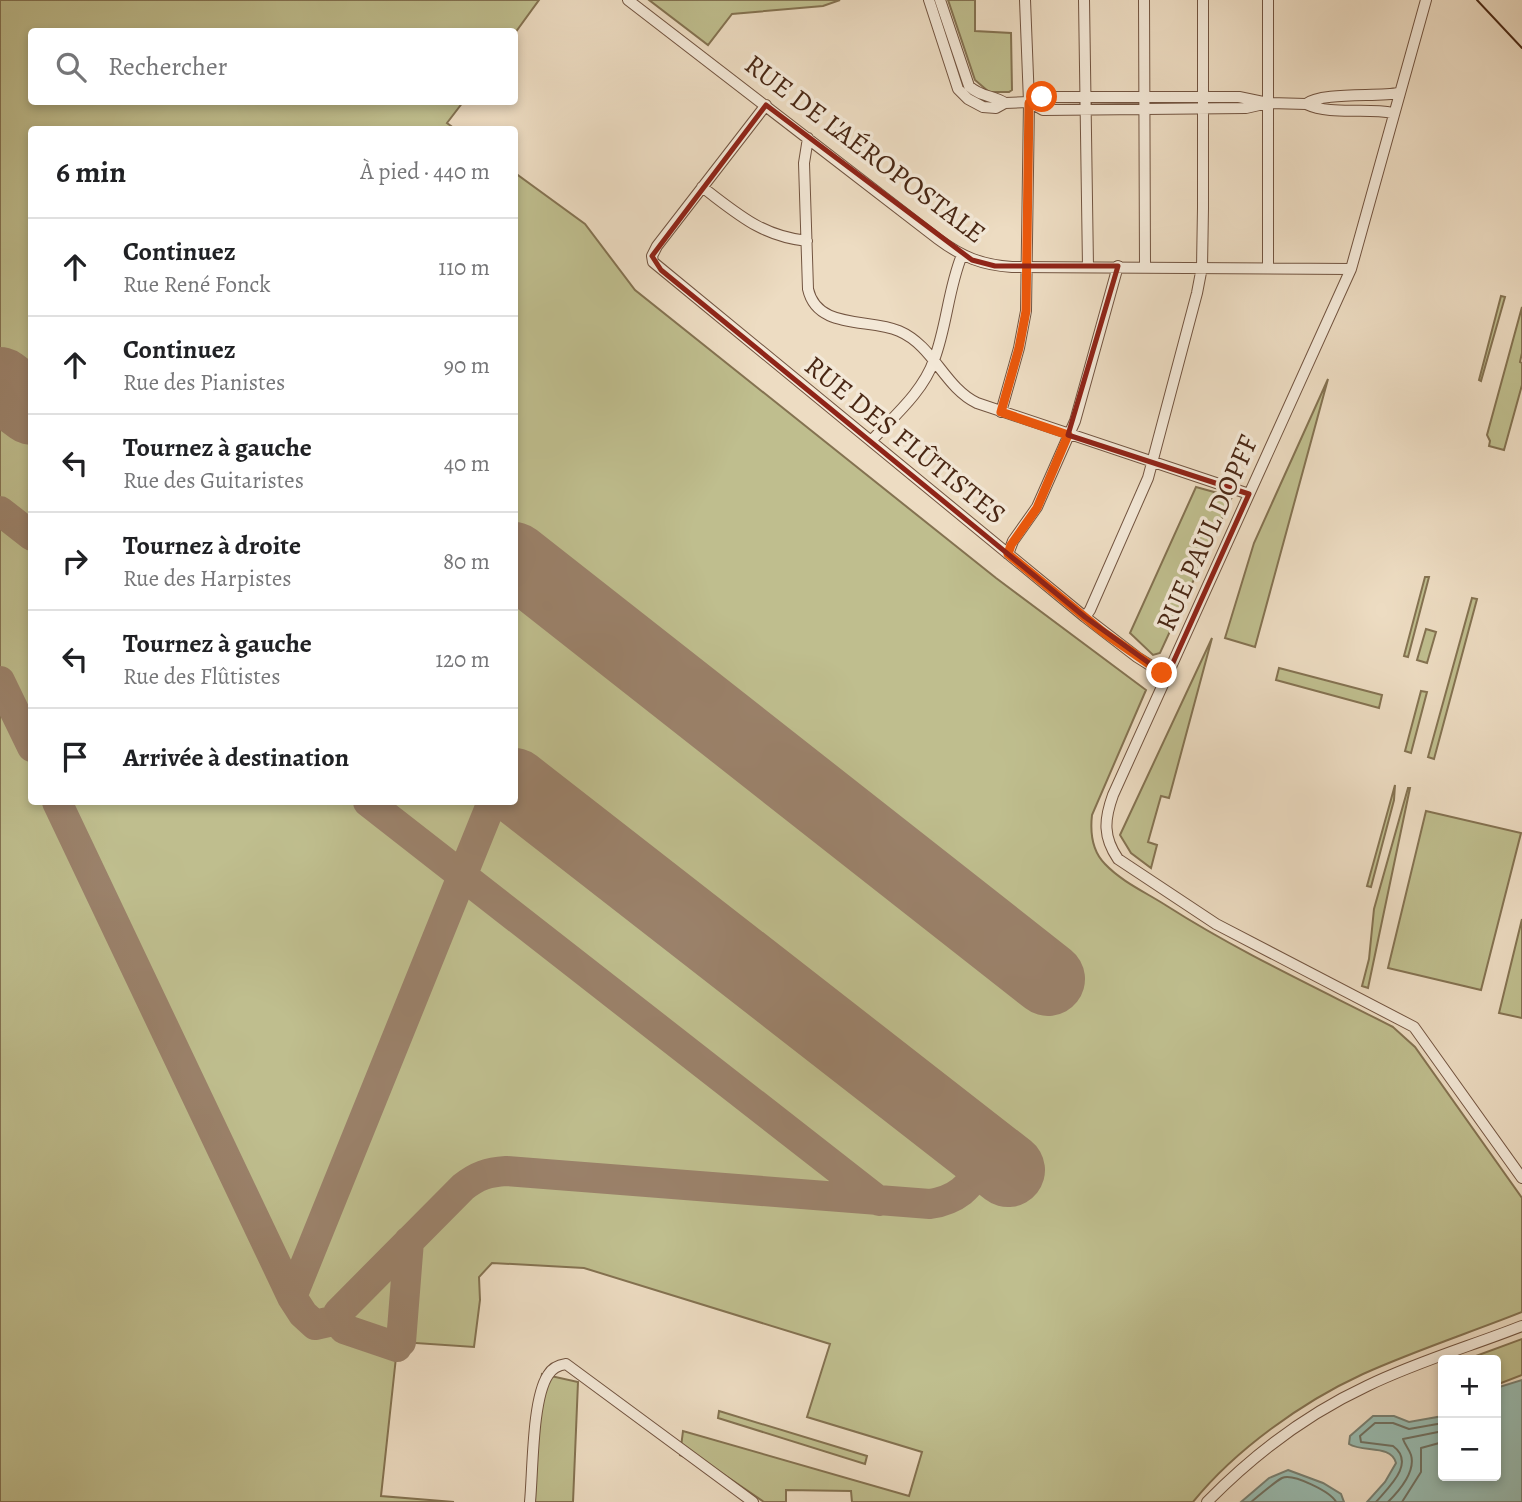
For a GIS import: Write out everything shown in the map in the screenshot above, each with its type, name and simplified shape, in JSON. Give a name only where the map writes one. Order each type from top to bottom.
[{"type":"street","name":"RUE DE L'AÉROPOSTALE","points":[[628,0],[962,255],[987,265],[1351,268]]},
{"type":"street","points":[[929,0],[958,89],[968,99],[983,107],[996,108],[1005,103],[1029,103],[1043,110],[1085,102],[1204,102],[1245,108],[1268,103],[1306,104],[1318,109],[1373,109],[1393,113]]},
{"type":"street","points":[[940,0],[969,86],[980,94],[996,97],[1005,103]]},
{"type":"street","points":[[1001,412],[1026,320],[1029,103],[1025,0]]},
{"type":"street","points":[[1084,0],[1088,267]]},
{"type":"street","points":[[1144,0],[1145,267]]},
{"type":"street","points":[[1084,617],[1135,510],[1152,462],[1202,267],[1203,0]]},
{"type":"street","points":[[1268,0],[1268,268]]},
{"type":"street","name":"RUE PAUL DOPFF","points":[[1426,0],[1351,268],[1105,816],[1108,839],[1118,859],[1216,924],[1414,1027],[1522,1178]]},
{"type":"street","points":[[1306,104],[1318,97],[1399,93]]},
{"type":"street","points":[[766,105],[702,187],[765,231],[778,237],[807,241]]},
{"type":"street","points":[[808,138],[804,163],[808,289],[811,300],[819,310],[836,318],[890,327],[903,332],[935,360],[964,395],[1001,412],[1249,494]]},
{"type":"street","name":"RUE DES FLÛTISTES","points":[[702,187],[657,246],[652,259],[661,270],[1084,617],[1167,676]]},
{"type":"street","points":[[871,442],[909,399],[935,360],[954,274],[962,255]]},
{"type":"street","points":[[1008,554],[1011,545],[1037,508],[1068,435],[1084,391],[1118,266]]},
{"type":"street","points":[[1207,1502],[1241,1467],[1306,1420],[1367,1386],[1522,1326]]},
{"type":"street","points":[[530,1502],[537,1411],[546,1377],[555,1367],[561,1365],[571,1366],[753,1502]]},
{"type":"highlighted area","points":[[766,105],[972,260],[995,266],[1118,266],[1068,435],[1249,494],[1167,676],[1085,617],[661,270],[652,256]]},
{"type":"shaded area","points":[[0,0],[539,0],[518,29],[28,28],[28,105],[461,105],[447,123],[451,126],[28,126],[28,805],[518,805],[518,175],[585,224],[635,290],[996,578],[1146,690],[1092,815],[1092,835],[1097,853],[1119,876],[1194,923],[1393,1027],[1415,1047],[1522,1198],[1522,1312],[1382,1366],[1317,1398],[1249,1446],[1193,1502],[852,1502],[851,1491],[786,1490],[786,1502],[764,1502],[717,1470],[680,1455],[683,1431],[909,1496],[922,1452],[807,1417],[830,1344],[584,1268],[492,1263],[479,1277],[480,1300],[474,1347],[401,1342],[397,1348],[381,1496],[454,1502],[0,1502]]},
{"type":"shaded area","points":[[649,0],[840,0],[823,6],[732,14],[708,45]]},
{"type":"shaded area","points":[[948,0],[975,0],[975,31],[1011,33],[1012,90],[989,92],[975,80]]},
{"type":"shaded area","points":[[1501,296],[1505,297],[1481,381],[1479,380]]},
{"type":"shaded area","points":[[1522,307],[1522,385],[1504,450],[1489,446],[1487,435]]},
{"type":"shaded area","points":[[1328,379],[1255,647],[1225,638],[1254,543]]},
{"type":"shaded area","points":[[1196,487],[1232,497],[1160,653],[1153,655],[1130,633]]},
{"type":"shaded area","points":[[1425,577],[1429,577],[1408,657],[1404,656]]},
{"type":"shaded area","points":[[1472,598],[1477,599],[1434,759],[1428,757]]},
{"type":"shaded area","points":[[1426,629],[1436,632],[1427,663],[1417,660]]},
{"type":"shaded area","points":[[1212,638],[1169,798],[1161,796],[1148,842],[1157,845],[1151,868],[1131,853],[1120,835]]},
{"type":"shaded area","points":[[1279,668],[1382,695],[1379,708],[1276,680]]},
{"type":"shaded area","points":[[1421,691],[1427,692],[1411,753],[1405,751]]},
{"type":"shaded area","points":[[1395,785],[1394,800],[1371,887],[1367,886]]},
{"type":"shaded area","points":[[1408,788],[1368,988],[1362,986],[1369,959],[1374,909]]},
{"type":"shaded area","points":[[1426,811],[1521,833],[1481,990],[1388,968]]},
{"type":"shaded area","points":[[1522,919],[1522,1018],[1499,1013]]},
{"type":"shaded area","points":[[1522,1339],[1522,1375],[1501,1383],[1501,1355],[1479,1355]]},
{"type":"shaded area","points":[[542,1374],[578,1382],[573,1502],[527,1502],[529,1460]]},
{"type":"shaded area","points":[[719,1411],[867,1456],[865,1464],[718,1418]]},
{"type":"water","points":[[1522,1380],[1522,1502],[1367,1502],[1385,1482],[1396,1463],[1389,1453],[1349,1444],[1350,1436],[1373,1416],[1394,1416],[1409,1422],[1438,1417],[1438,1481],[1501,1481],[1501,1386]]},
{"type":"water","points":[[1288,1470],[1323,1483],[1341,1494],[1344,1502],[1241,1502],[1269,1478]]},
{"type":"taxiway","points":[[0,511],[28,533]]},
{"type":"taxiway","points":[[0,681],[28,739]]},
{"type":"taxiway","points":[[58,805],[292,1297],[303,1314],[315,1325],[337,1320]]},
{"type":"taxiway","points":[[372,805],[879,1201]]},
{"type":"taxiway","points":[[292,1297],[491,805]]},
{"type":"taxiway","points":[[397,1347],[344,1329],[337,1320],[338,1313],[463,1187],[483,1175],[506,1171],[930,1204],[959,1194],[991,1157]]},
{"type":"taxiway","points":[[401,1342],[409,1241]]},
{"type":"runway","points":[[0,384],[28,405]]},
{"type":"runway","points":[[518,562],[1048,979]]},
{"type":"runway","points":[[518,788],[1008,1170]]},
{"type":"tram line","points":[[1477,0],[1522,48]]},
{"type":"route","points":[[1042,97],[1029,103],[1026,320],[1001,412],[1068,435],[1037,508],[1011,545],[1008,554],[1103,632],[1162,673]]}]
